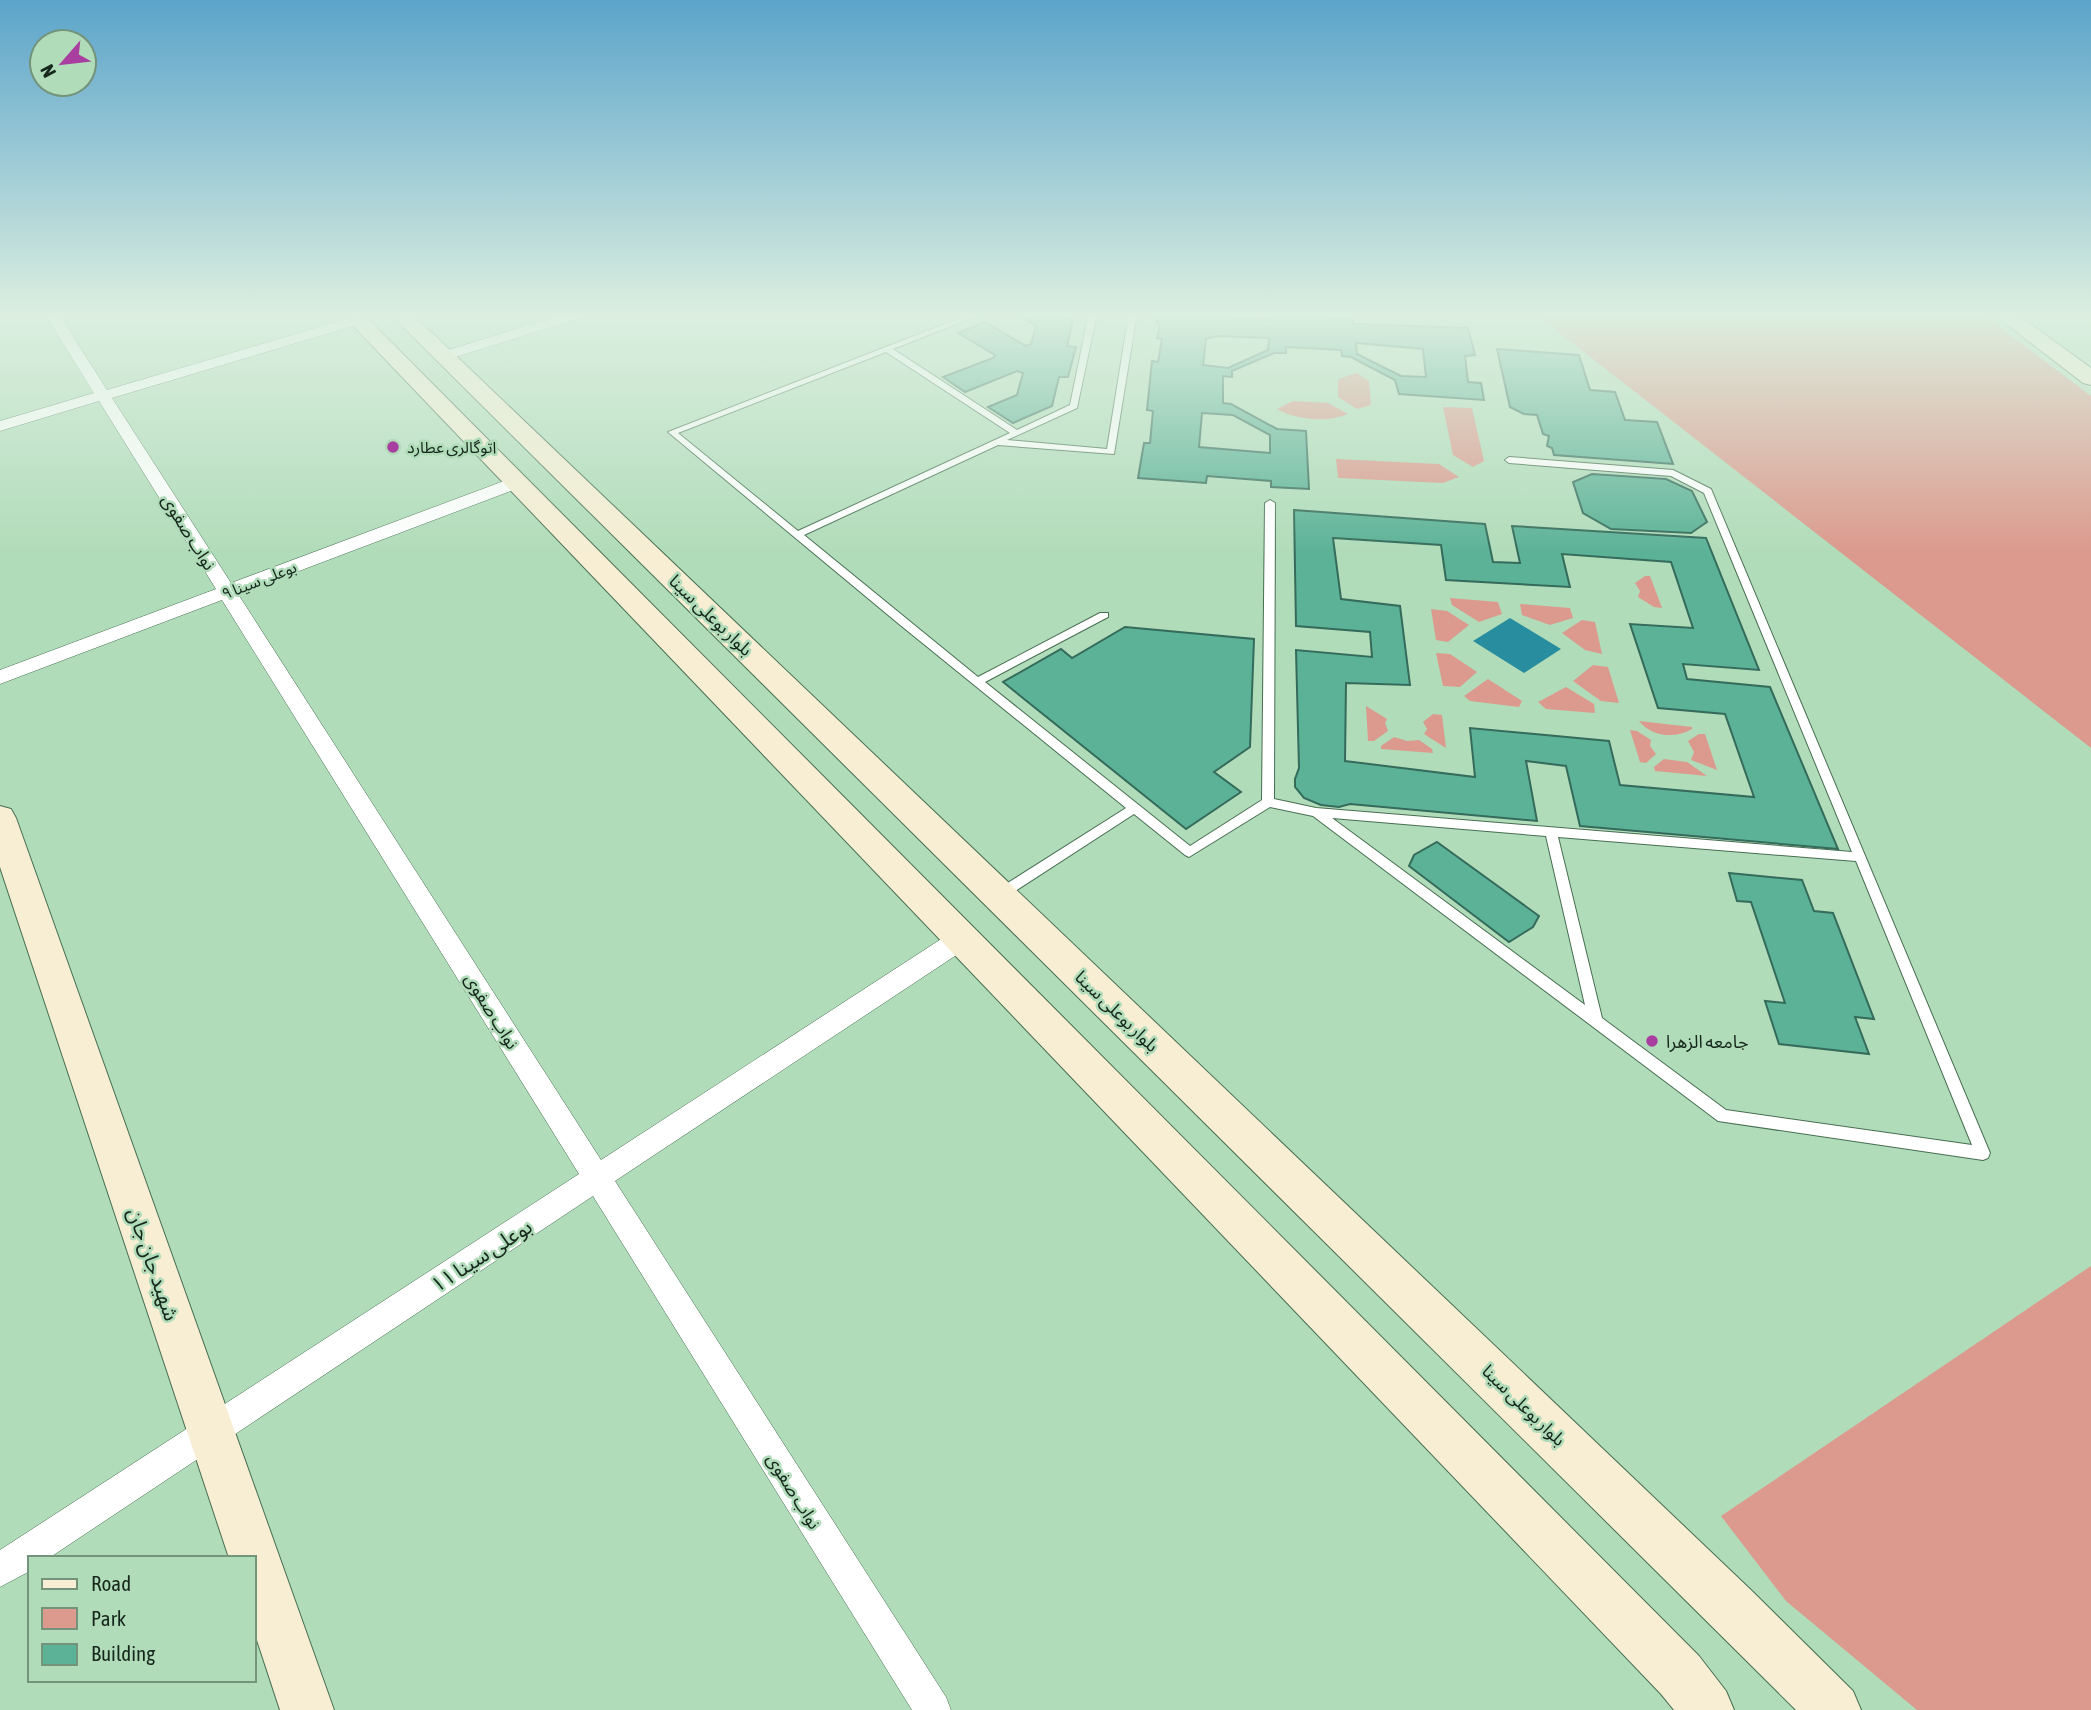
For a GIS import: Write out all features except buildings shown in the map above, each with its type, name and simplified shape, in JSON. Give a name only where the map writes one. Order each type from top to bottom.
[{"type":"main road","points":[[430,393],[1670,1665],[1707,1710]]},
{"type":"main road","name":"بلوار بوعلی سینا","points":[[489,393],[999,895],[1834,1710]]},
{"type":"main road","name":"شهید جان جان","points":[[0,818],[254,1556]]},
{"type":"main road","name":"شهید جان جان","points":[[256,1562],[307,1710]]},
{"type":"street","name":"نواب صفوی","points":[[101,393],[933,1710]]},
{"type":"street","points":[[0,426],[113,393]]},
{"type":"street","name":"بوعلی سینا ۹","points":[[0,677],[518,482]]},
{"type":"street","name":"بوعلی سینا ۱۱","points":[[0,1570],[961,939]]},
{"type":"lane","points":[[774,393],[673,432],[1189,852],[1268,802],[1316,812],[1860,857]]},
{"type":"lane","points":[[954,393],[1016,433]]},
{"type":"lane","points":[[797,535],[1074,406],[1077,393]]},
{"type":"lane","points":[[996,442],[1111,452],[1120,393]]},
{"type":"lane","points":[[1316,812],[1723,1116],[1983,1153],[1708,491],[1673,473],[1509,460]]},
{"type":"lane","points":[[1268,802],[1270,503]]},
{"type":"lane","points":[[977,682],[1104,615]]},
{"type":"lane","points":[[999,895],[1134,808]]},
{"type":"lane","points":[[1551,831],[1597,1022]]},
{"type":"green space","points":[[1338,393],[1370,393],[1371,405],[1357,409],[1338,397]]},
{"type":"green space","points":[[1636,393],[2087,393],[2091,396],[2091,748]]},
{"type":"green space","points":[[1293,401],[1328,403],[1348,414],[1331,419],[1312,419],[1277,409]]},
{"type":"green space","points":[[1443,407],[1472,408],[1484,461],[1473,467],[1453,455]]},
{"type":"green space","points":[[1336,459],[1439,464],[1459,477],[1443,483],[1338,478]]},
{"type":"green space","points":[[1645,576],[1650,576],[1662,608],[1654,607],[1638,597],[1640,591],[1635,583]]},
{"type":"green space","points":[[1450,598],[1498,602],[1502,614],[1479,622],[1452,605]]},
{"type":"green space","points":[[1520,604],[1570,608],[1573,618],[1550,625],[1522,615]]},
{"type":"green space","points":[[1431,609],[1447,611],[1469,625],[1448,642],[1436,640]]},
{"type":"green space","points":[[1582,620],[1595,622],[1602,654],[1585,650],[1562,633]]},
{"type":"green space","points":[[1436,653],[1450,654],[1477,672],[1460,687],[1443,686]]},
{"type":"green space","points":[[1593,665],[1608,667],[1619,703],[1601,701],[1573,681]]},
{"type":"green space","points":[[1488,679],[1522,701],[1519,707],[1470,701],[1464,696]]},
{"type":"green space","points":[[1566,687],[1594,704],[1595,713],[1546,709],[1538,702]]},
{"type":"green space","points":[[1366,706],[1387,719],[1385,723],[1388,731],[1374,741],[1368,741]]},
{"type":"green space","points":[[1433,714],[1442,715],[1446,748],[1424,734],[1427,729],[1423,722]]},
{"type":"green space","points":[[1639,721],[1692,729],[1664,735],[1650,730]]},
{"type":"green space","points":[[1630,730],[1637,731],[1651,740],[1650,746],[1656,754],[1646,763],[1640,762]]},
{"type":"green space","points":[[1699,734],[1705,734],[1717,770],[1691,760],[1694,752],[1688,741]]},
{"type":"green space","points":[[1394,737],[1407,741],[1419,740],[1432,749],[1433,753],[1381,749],[1381,746]]},
{"type":"green space","points":[[1664,759],[1687,762],[1707,776],[1655,771],[1654,767]]},
{"type":"green space","points":[[2091,1266],[2091,1710],[1917,1710],[1786,1601],[1721,1516]]},
{"type":"water","points":[[1510,618],[1561,649],[1524,673],[1473,641]]},
{"type":"place","name":"اتوگالری عطارد","points":[[393,447]]},
{"type":"place","name":"جامعه الزهرا","points":[[1652,1041]]}]
